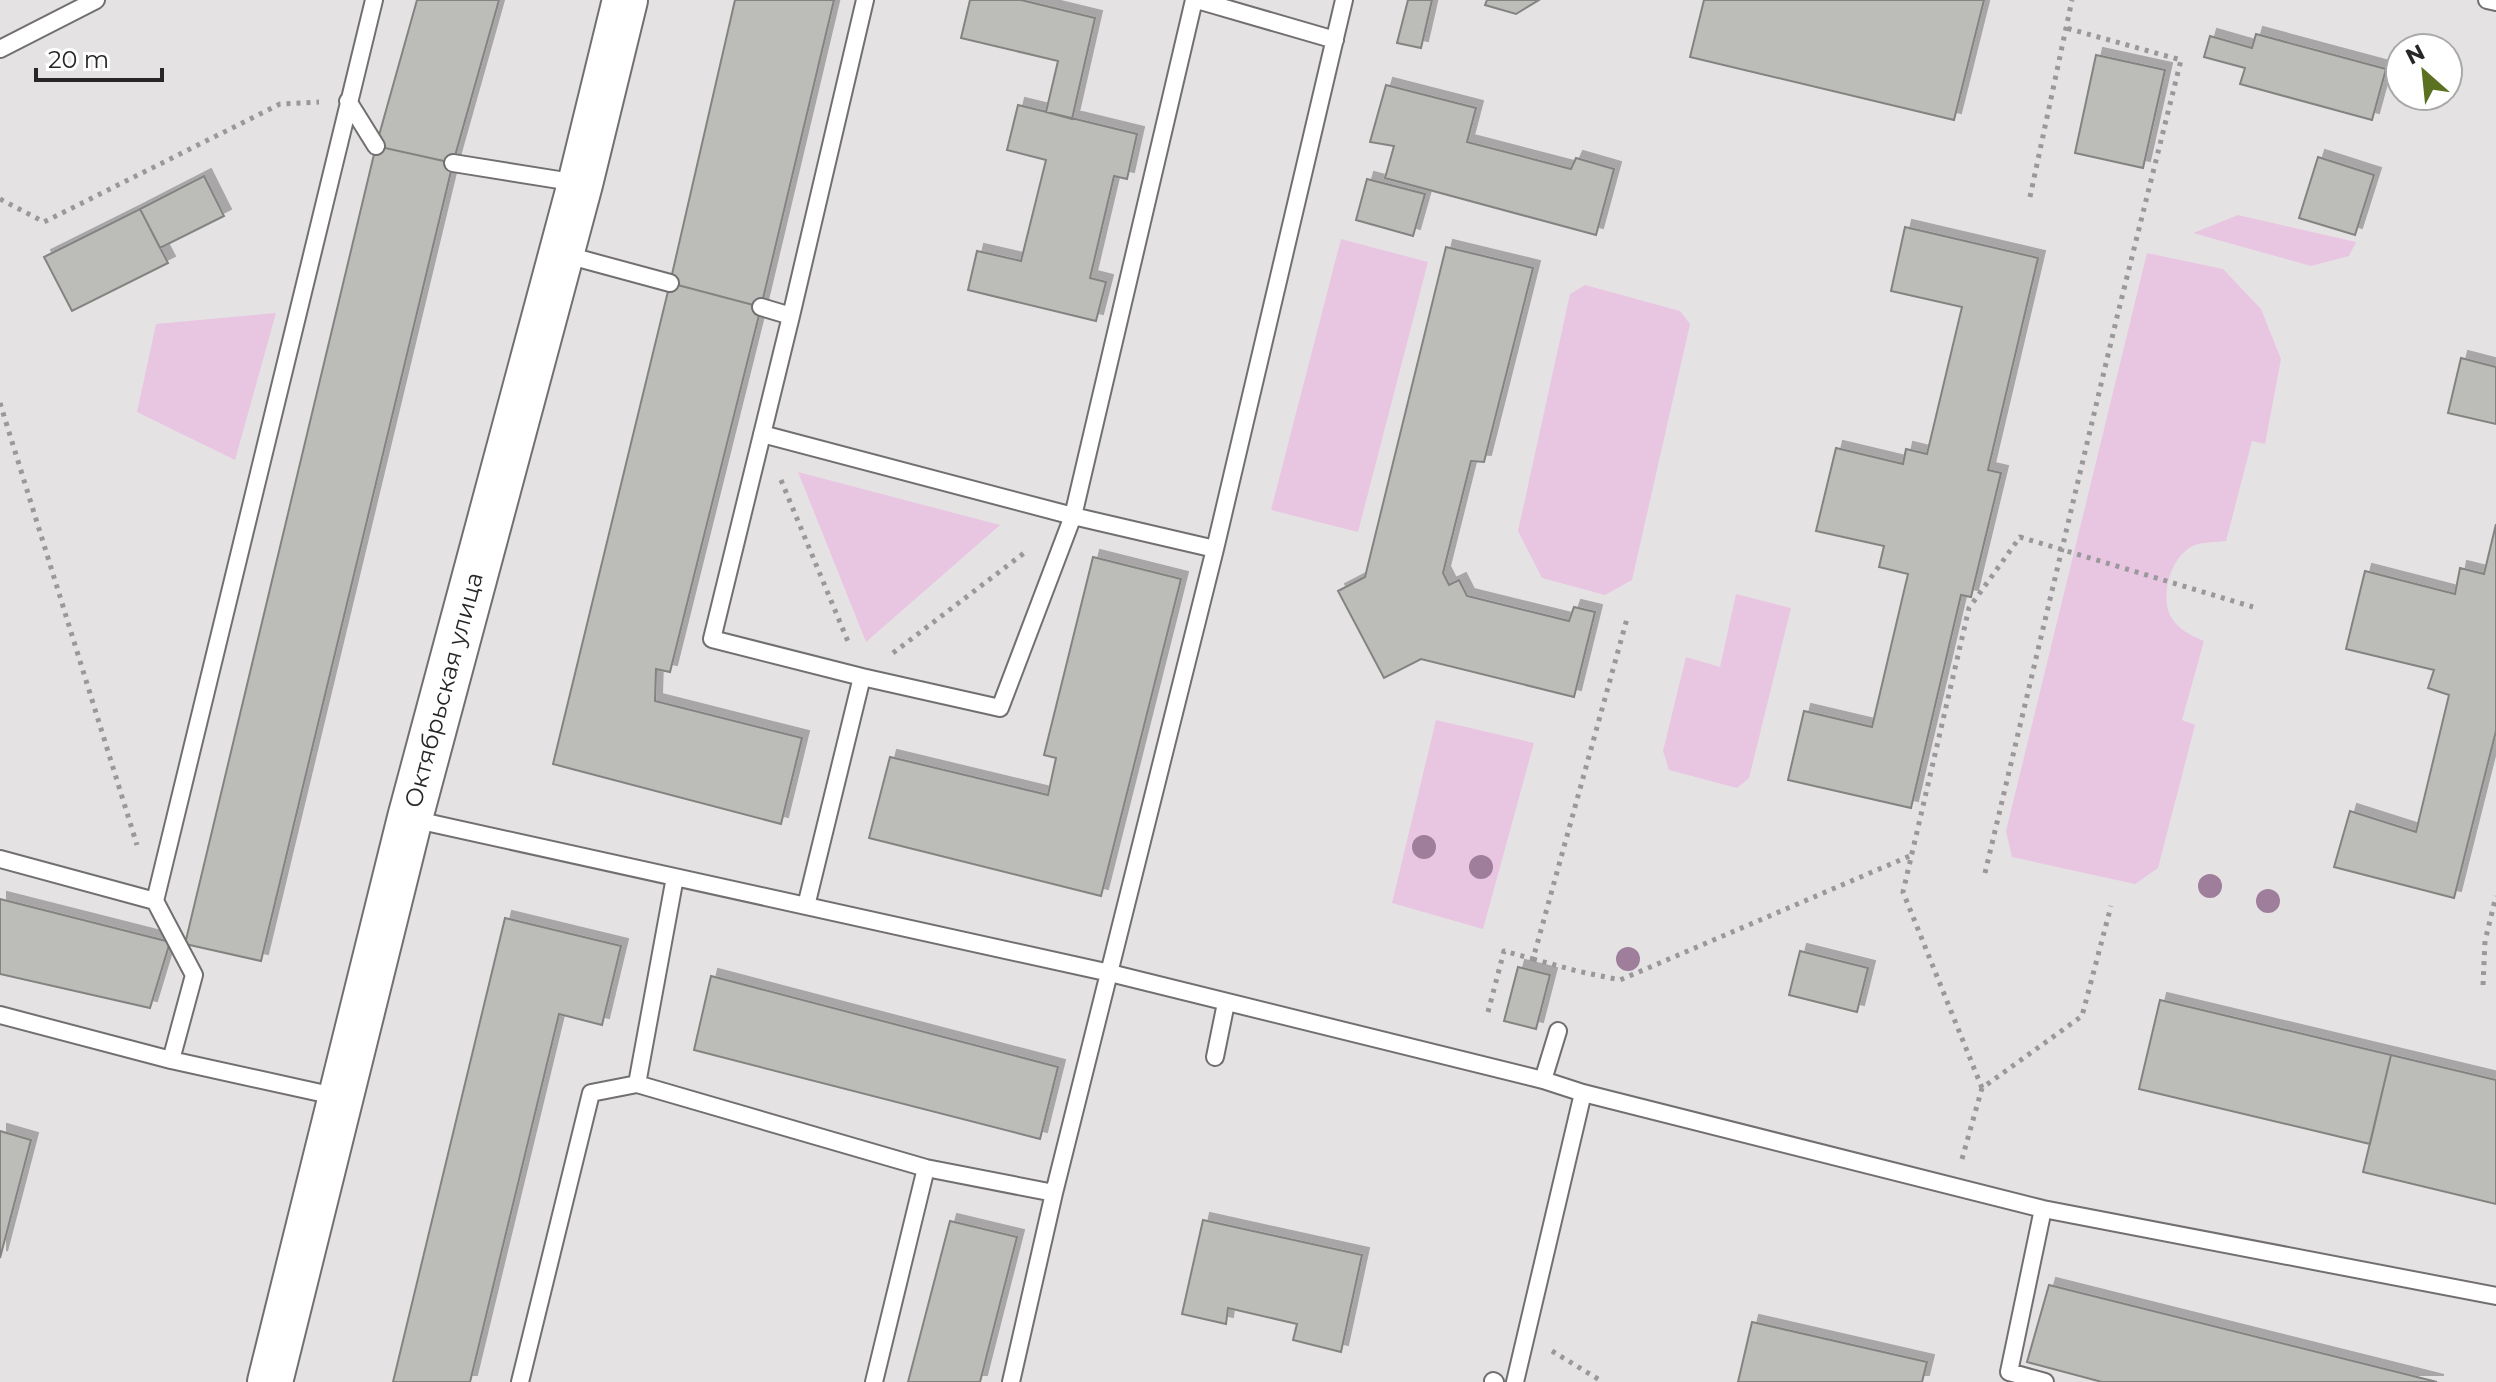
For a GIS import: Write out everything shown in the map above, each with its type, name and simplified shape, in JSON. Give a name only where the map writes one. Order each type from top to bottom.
[{"type":"main road","name":"Октябрьская улица","points":[[270,1382],[410,818],[580,184],[625,0]]},
{"type":"lane","points":[[0,49],[96,0]]},
{"type":"lane","points":[[171,1060],[194,975],[155,901],[374,0]]},
{"type":"lane","points":[[865,0],[712,639],[1000,708],[1073,516],[1195,0],[1335,40]]},
{"type":"lane","points":[[1011,1382],[1054,1193],[1215,549],[1344,0]]},
{"type":"lane","points":[[2487,0],[2496,2]]},
{"type":"lane","points":[[348,101],[376,146]]},
{"type":"lane","points":[[453,163],[580,184]]},
{"type":"lane","points":[[561,254],[670,283]]},
{"type":"lane","points":[[761,307],[791,316]]},
{"type":"lane","points":[[762,434],[1073,516],[1215,549]]},
{"type":"lane","points":[[806,906],[862,677]]},
{"type":"lane","points":[[410,818],[1110,973],[1543,1080],[1583,1093],[2043,1209],[2496,1296]]},
{"type":"lane","points":[[0,859],[155,901]]},
{"type":"lane","points":[[637,1084],[675,877]]},
{"type":"lane","points":[[1215,1057],[1226,1003]]},
{"type":"lane","points":[[0,1015],[171,1060],[340,1097]]},
{"type":"lane","points":[[1543,1080],[1558,1031]]},
{"type":"lane","points":[[520,1382],[591,1093],[637,1084],[926,1168],[1054,1193]]},
{"type":"lane","points":[[1515,1382],[1583,1093]]},
{"type":"lane","points":[[874,1382],[926,1168]]},
{"type":"lane","points":[[2043,1209],[2008,1377],[2045,1382]]},
{"type":"path","points":[[2030,197],[2072,0]]},
{"type":"path","points":[[1985,873],[2181,60],[2066,28]]},
{"type":"path","points":[[0,199],[44,222],[280,104],[348,101]]},
{"type":"path","points":[[0,403],[155,901]]},
{"type":"path","points":[[762,434],[862,677],[1073,516]]},
{"type":"path","points":[[1955,1187],[1982,1088],[1903,892],[1969,608],[2020,537],[2253,607]]},
{"type":"path","points":[[1533,959],[1628,615]]},
{"type":"path","points":[[1488,1012],[1504,951],[1620,980],[1913,854]]},
{"type":"path","points":[[2483,985],[2485,941],[2496,896]]},
{"type":"path","points":[[1982,1088],[2082,1016],[2111,906]]},
{"type":"path","points":[[1525,1335],[1603,1382]]},
{"type":"shaded area","points":[[2238,215],[2356,242],[2349,256],[2311,266],[2193,233]]},
{"type":"shaded area","points":[[1341,239],[1428,262],[1358,532],[1271,510]]},
{"type":"shaded area","points":[[2147,253],[2223,269],[2261,309],[2281,359],[2265,444],[2252,441],[2226,541],[2195,545],[2180,557],[2170,575],[2166,596],[2170,615],[2180,628],[2204,641],[2182,720],[2195,725],[2158,868],[2135,884],[2012,857],[2006,831]]},
{"type":"shaded area","points":[[1585,285],[1680,311],[1690,324],[1632,580],[1605,595],[1542,578],[1518,531],[1570,294]]},
{"type":"shaded area","points":[[276,313],[235,460],[137,412],[156,324]]},
{"type":"shaded area","points":[[798,472],[1000,525],[866,642]]},
{"type":"shaded area","points":[[1736,594],[1791,608],[1749,778],[1737,788],[1669,770],[1663,751],[1686,657],[1720,667]]},
{"type":"shaded area","points":[[1436,720],[1534,743],[1483,929],[1392,903]]},
{"type":"building","points":[[417,0],[499,0],[453,163],[376,146]]},
{"type":"building","points":[[735,0],[834,0],[761,307],[670,283]]},
{"type":"building","points":[[970,0],[1021,0],[1095,18],[1072,119],[1046,112],[1058,61],[961,38]]},
{"type":"building","points":[[1408,0],[1432,0],[1421,48],[1397,43]]},
{"type":"building","points":[[1487,0],[1539,0],[1516,14],[1485,5]]},
{"type":"building","points":[[1704,0],[1984,0],[1954,120],[1690,57]]},
{"type":"building","points":[[2256,34],[2384,68],[2372,120],[2240,84],[2245,68],[2204,57],[2210,36],[2252,48]]},
{"type":"building","points":[[2096,55],[2165,70],[2143,168],[2075,153]]},
{"type":"building","points":[[1386,85],[1476,108],[1467,142],[1571,169],[1576,158],[1614,169],[1596,235],[1385,178],[1394,146],[1370,142]]},
{"type":"building","points":[[1018,105],[1137,134],[1127,179],[1114,176],[1090,278],[1106,282],[1096,321],[968,290],[977,251],[1021,261],[1046,160],[1007,150]]},
{"type":"building","points":[[376,146],[453,163],[261,961],[185,944]]},
{"type":"building","points":[[2318,157],[2374,175],[2355,235],[2299,218]]},
{"type":"building","points":[[204,176],[224,216],[160,248],[140,209]]},
{"type":"building","points":[[1367,179],[1425,194],[1413,236],[1356,220]]},
{"type":"building","points":[[140,209],[168,263],[72,311],[44,257]]},
{"type":"building","points":[[1905,227],[2038,258],[1988,470],[2001,473],[1971,597],[1961,595],[1911,808],[1788,780],[1804,711],[1872,727],[1908,574],[1879,567],[1884,546],[1816,531],[1836,448],[1903,464],[1906,449],[1927,454],[1962,307],[1891,291]]},
{"type":"building","points":[[1446,247],[1533,268],[1484,462],[1471,461],[1443,573],[1449,585],[1459,580],[1467,596],[1569,621],[1574,607],[1595,612],[1574,697],[1421,659],[1384,678],[1338,591],[1365,577]]},
{"type":"building","points":[[670,283],[761,307],[670,672],[656,669],[655,701],[802,738],[781,824],[553,764]]},
{"type":"building","points":[[2461,358],[2496,367],[2496,424],[2448,413]]},
{"type":"building","points":[[2496,524],[2496,731],[2454,898],[2334,867],[2350,811],[2416,832],[2449,695],[2428,688],[2434,670],[2346,649],[2365,571],[2455,594],[2460,568],[2484,574]]},
{"type":"building","points":[[1093,557],[1181,579],[1101,896],[869,838],[890,757],[1048,795],[1056,758],[1044,755]]},
{"type":"building","points":[[0,899],[170,942],[150,1008],[0,974]]},
{"type":"building","points":[[505,918],[621,946],[602,1025],[559,1014],[470,1382],[393,1382]]},
{"type":"building","points":[[1800,951],[1868,968],[1857,1012],[1789,995]]},
{"type":"building","points":[[1518,967],[1550,975],[1536,1029],[1504,1021]]},
{"type":"building","points":[[711,976],[1058,1067],[1040,1139],[694,1050]]},
{"type":"building","points":[[2160,1000],[2391,1055],[2370,1144],[2139,1089]]},
{"type":"building","points":[[2391,1055],[2496,1080],[2496,1204],[2363,1172]]},
{"type":"building","points":[[0,1131],[31,1140],[0,1258]]},
{"type":"building","points":[[1203,1220],[1362,1255],[1341,1352],[1293,1340],[1297,1324],[1228,1308],[1226,1324],[1182,1314]]},
{"type":"building","points":[[950,1221],[1017,1237],[980,1382],[908,1382]]},
{"type":"building","points":[[2049,1285],[2437,1382],[2102,1382],[2027,1362]]},
{"type":"building","points":[[1752,1322],[1927,1362],[1922,1382],[1738,1382]]}]
